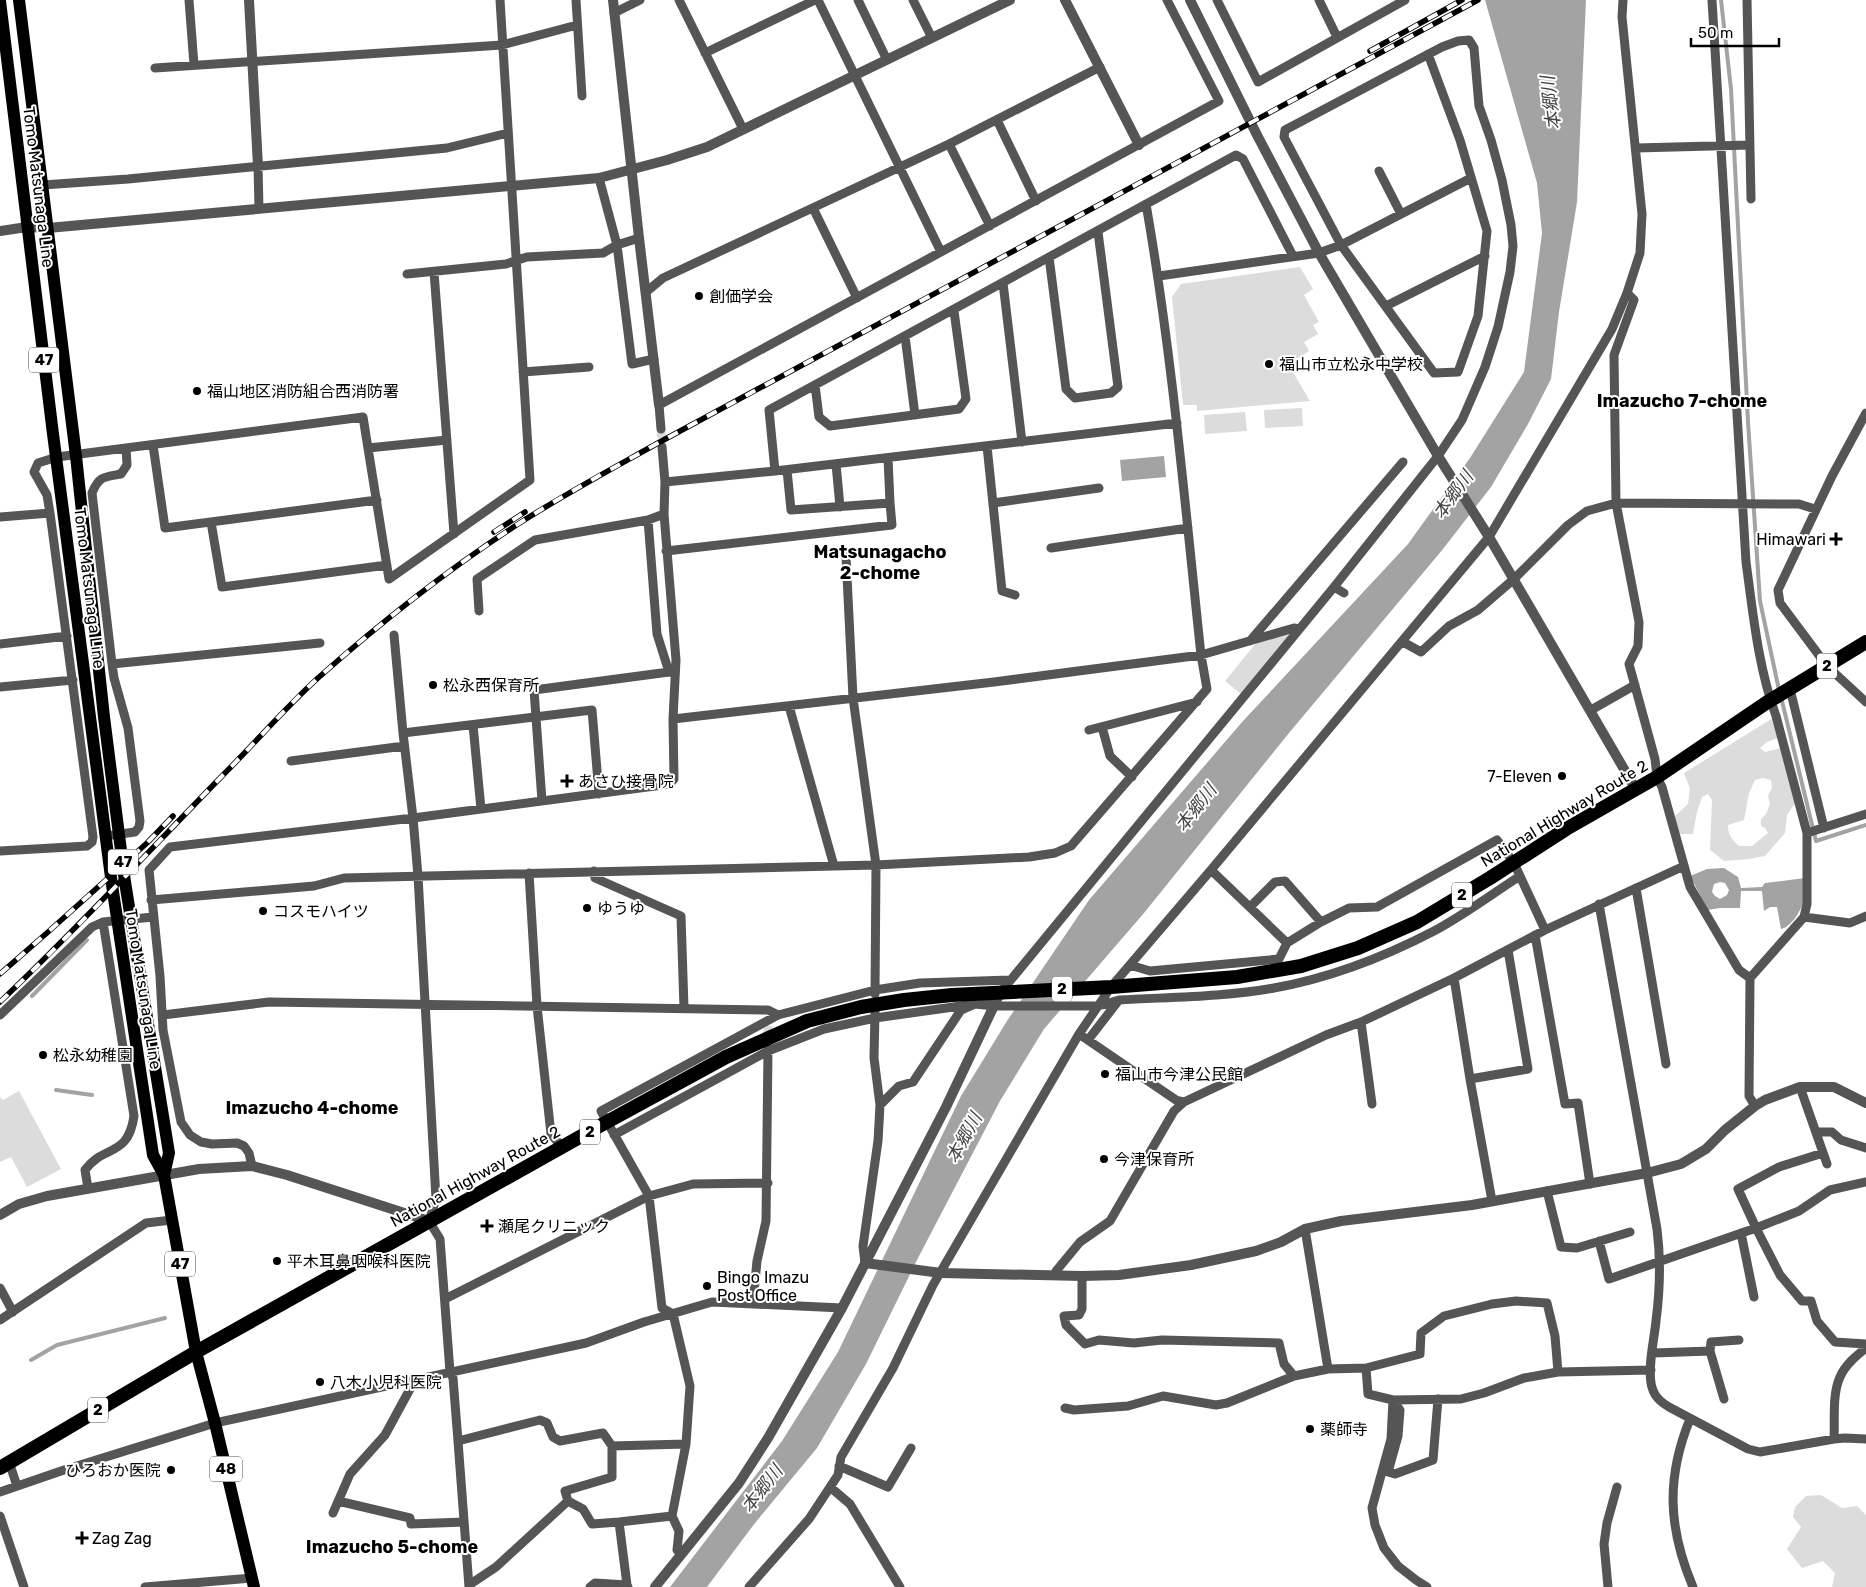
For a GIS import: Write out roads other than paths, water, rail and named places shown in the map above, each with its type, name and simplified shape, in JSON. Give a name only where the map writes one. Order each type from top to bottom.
[{"type":"highway","name":"National Highway Route 2","points":[[5,1465],[196,1352],[726,1057],[807,1022],[861,1007],[1008,988],[1111,987],[1237,977],[1301,966],[1358,948],[1418,922],[1517,869],[1566,829],[1635,788],[1658,777],[1772,700],[1866,642]]},
{"type":"main road","name":"Tomo Matsunaga Line","points":[[19,0],[76,456],[104,717],[125,882],[169,1153],[164,1175]]},
{"type":"main road","name":"Tomo Matsunaga Line","points":[[0,1],[27,228],[112,885],[152,1155],[164,1175],[196,1352]]},
{"type":"main road","name":"48","points":[[196,1352],[253,1583]]},
{"type":"street","points":[[189,0],[194,65]]},
{"type":"street","points":[[249,0],[259,209]]},
{"type":"street","points":[[0,851],[87,846],[92,842],[73,680],[50,513],[47,495],[34,472],[38,464],[57,457],[364,417],[390,580],[530,480],[510,187],[500,0]]},
{"type":"street","points":[[576,0],[582,96]]},
{"type":"street","points":[[613,0],[661,429]]},
{"type":"street","points":[[614,13],[640,0]]},
{"type":"street","points":[[679,0],[743,129]]},
{"type":"street","points":[[705,53],[816,0],[856,76],[941,252]]},
{"type":"street","points":[[858,0],[887,60]]},
{"type":"street","points":[[913,0],[932,38]]},
{"type":"street","points":[[0,231],[599,178],[707,147],[1010,0]]},
{"type":"street","points":[[1066,0],[1139,145]]},
{"type":"street","points":[[659,405],[1219,101],[1168,0]]},
{"type":"street","points":[[1190,0],[1257,135],[1319,253],[1439,458],[1488,534],[1635,788]]},
{"type":"street","points":[[1217,0],[1258,82],[1405,0]]},
{"type":"street","points":[[1319,0],[1337,37]]},
{"type":"street","points":[[749,1587],[809,1519],[838,1475],[841,1457],[893,1368],[941,1273],[1079,1034],[1111,987],[1403,642],[1488,534],[1612,329],[1627,293],[1640,253],[1642,224],[1622,17],[1623,0]]},
{"type":"street","points":[[1712,0],[1744,504],[1746,562],[1754,623],[1806,833],[1807,904],[1804,917],[1750,978],[1749,1096],[1755,1106]]},
{"type":"street","points":[[1747,0],[1751,199]]},
{"type":"street","points":[[155,68],[502,45],[577,25]]},
{"type":"street","points":[[655,1587],[739,1483],[768,1438],[842,1308],[946,1107],[994,1006],[1439,458],[1462,420],[1486,367],[1498,326],[1510,272],[1513,246],[1502,180],[1479,106],[1474,48],[1469,40],[1458,40],[1428,54],[1285,130],[1284,137],[1341,245],[1434,373],[1458,372],[1478,316],[1487,231],[1460,140],[1428,54]]},
{"type":"street","points":[[646,292],[663,278],[949,144],[1100,67]]},
{"type":"street","points":[[997,120],[1036,201]]},
{"type":"street","points":[[43,186],[446,148],[508,133]]},
{"type":"street","points":[[949,144],[990,226]]},
{"type":"street","points":[[1636,148],[1750,145]]},
{"type":"street","points":[[774,471],[768,410],[954,311],[1236,155],[1243,159],[1293,256]]},
{"type":"street","points":[[1379,171],[1401,214]]},
{"type":"street","points":[[599,178],[617,245],[632,364],[654,359]]},
{"type":"street","points":[[1159,276],[1319,253],[1341,245],[1471,178]]},
{"type":"street","points":[[252,1166],[249,1153],[244,1146],[237,1143],[212,1144],[200,1142],[190,1135],[180,1122],[163,1030],[160,976],[151,900],[314,886],[344,878],[876,865],[1029,857],[1055,853],[1071,846],[1207,689],[1201,655],[1177,423],[1159,276],[1146,204]]},
{"type":"street","points":[[813,208],[857,298]]},
{"type":"street","points":[[1049,258],[1066,389],[1075,398],[1111,394],[1118,387],[1098,232]]},
{"type":"street","points":[[407,274],[506,264],[527,257],[603,253],[617,245],[639,238]]},
{"type":"street","points":[[1386,306],[1485,256]]},
{"type":"street","points":[[434,272],[454,534]]},
{"type":"street","points":[[1003,283],[1022,442]]},
{"type":"street","points":[[1627,293],[1634,300],[1614,355],[1616,503],[1639,622],[1638,646],[1629,664],[1655,759],[1658,777],[1690,887],[1739,970],[1750,978]]},
{"type":"street","points":[[815,385],[819,417],[830,426],[959,409],[966,399],[954,311]]},
{"type":"street","points":[[905,336],[915,415]]},
{"type":"street","points":[[523,372],[590,367]]},
{"type":"street","points":[[1866,413],[1815,509],[1778,590],[1780,603],[1827,666],[1866,702]]},
{"type":"street","points":[[665,482],[787,470],[1177,423]]},
{"type":"street","points":[[368,448],[447,440]]},
{"type":"street","points":[[154,445],[165,528],[377,500]]},
{"type":"street","points":[[987,446],[1002,591],[1015,595]]},
{"type":"street","points":[[414,818],[670,784],[674,779],[672,673],[676,660],[666,551],[665,482],[662,447]]},
{"type":"street","points":[[92,837],[135,832],[139,827],[140,820],[128,728],[114,678],[92,493],[97,482],[106,477],[121,474],[127,465],[126,448]]},
{"type":"street","points":[[666,551],[892,525],[888,458]]},
{"type":"street","points":[[1250,641],[1403,462]]},
{"type":"street","points":[[836,464],[840,507]]},
{"type":"street","points":[[787,470],[791,510],[890,503]]},
{"type":"street","points":[[993,503],[1099,488]]},
{"type":"street","points":[[1403,642],[1421,652],[1449,626],[1478,610],[1514,580],[1568,525],[1588,511],[1616,503],[1799,504],[1815,509]]},
{"type":"street","points":[[0,517],[50,513]]},
{"type":"street","points":[[479,611],[477,579],[535,540],[648,520],[664,514]]},
{"type":"street","points":[[648,520],[657,634],[672,673]]},
{"type":"street","points":[[211,522],[222,587],[387,565]]},
{"type":"street","points":[[1051,548],[1188,528]]},
{"type":"street","points":[[846,556],[853,698],[876,865],[875,992]]},
{"type":"street","points":[[1334,587],[1344,593]]},
{"type":"street","points":[[673,719],[1201,655],[1294,628],[1299,629]]},
{"type":"street","points":[[394,634],[404,746],[414,818],[418,876],[436,1199],[429,1221]]},
{"type":"street","points":[[0,644],[67,636]]},
{"type":"street","points":[[112,664],[320,643]]},
{"type":"street","points":[[542,801],[534,690],[672,673]]},
{"type":"street","points":[[0,687],[73,680]]},
{"type":"street","points":[[1590,710],[1634,685]]},
{"type":"street","points":[[1789,690],[1824,828]]},
{"type":"street","points":[[1089,730],[1197,702]]},
{"type":"street","points":[[788,706],[834,866]]},
{"type":"street","points":[[403,733],[592,710],[599,794]]},
{"type":"street","points":[[473,725],[481,809]]},
{"type":"street","points":[[1102,727],[1110,756],[1132,776]]},
{"type":"street","points":[[291,761],[404,746]]},
{"type":"street","points":[[1806,833],[1866,814]]},
{"type":"street","name":"47","points":[[151,900],[149,870],[170,847],[414,818]]},
{"type":"street","points":[[1130,965],[1150,970],[1279,959],[1287,944],[1321,922],[1349,908],[1377,907],[1497,840],[1517,869],[1545,930]]},
{"type":"street","points":[[1056,1275],[1056,1271],[1080,1242],[1110,1221],[1174,1111],[1184,1102],[1326,1035],[1361,1022],[1454,978],[1545,930],[1684,866]]},
{"type":"street","points":[[614,1135],[768,1049],[824,1029],[875,1015],[975,1004],[994,1006],[1098,1006],[1119,1000],[1273,988],[1320,977],[1367,962],[1435,930],[1517,869]]},
{"type":"street","points":[[1211,870],[1287,944]]},
{"type":"street","points":[[594,872],[595,878],[681,916],[684,1008]]},
{"type":"street","points":[[528,873],[537,1006],[551,1134],[562,1147]]},
{"type":"street","points":[[1250,907],[1275,882],[1285,881],[1321,922]]},
{"type":"street","points":[[1636,888],[1666,1064]]},
{"type":"street","points":[[1599,904],[1657,1228],[1660,1260],[1659,1301],[1651,1370],[1654,1394],[1660,1401],[1690,1419],[1748,1449],[1760,1452],[1834,1439],[1866,1440]]},
{"type":"street","points":[[0,1016],[92,926],[103,922],[152,917]]},
{"type":"street","points":[[1804,917],[1850,923],[1866,917]]},
{"type":"street","points":[[88,1188],[85,1170],[90,1163],[122,1145],[130,1136],[134,1116],[103,922]]},
{"type":"street","points":[[1535,935],[1565,1104],[1578,1103],[1590,1184]]},
{"type":"street","points":[[1470,1080],[1528,1069],[1508,950]]},
{"type":"street","points":[[1454,978],[1492,1201]]},
{"type":"street","points":[[680,1555],[676,1550],[679,1531],[672,1516],[686,1444],[690,1386],[673,1314],[662,1308],[649,1196],[601,1111],[768,1023],[778,1015],[920,983],[1008,988]]},
{"type":"street","points":[[880,1105],[899,1086],[913,1082],[961,1010],[1008,988]]},
{"type":"street","points":[[1088,1040],[1119,1000]]},
{"type":"street","points":[[162,1015],[269,1002],[768,1010],[778,1015]]},
{"type":"street","points":[[768,1010],[768,1023]]},
{"type":"street","points":[[865,1263],[863,1246],[878,1141],[880,1105],[874,1058],[875,1015]]},
{"type":"street","points":[[1361,1022],[1372,1104]]},
{"type":"street","points":[[1079,1034],[1176,1100],[1184,1102]]},
{"type":"street","points":[[753,1303],[757,1261],[766,1221],[768,1183],[768,1049]]},
{"type":"street","points":[[1800,1087],[1827,1164]]},
{"type":"street","points":[[865,1263],[941,1273],[1082,1276],[1119,1275],[1191,1266],[1256,1252],[1281,1242],[1305,1228],[1341,1221],[1492,1201],[1648,1174],[1681,1164],[1706,1149],[1725,1130],[1755,1106],[1765,1100],[1800,1087],[1834,1087],[1866,1103]]},
{"type":"street","points":[[1816,1132],[1832,1132],[1841,1140],[1866,1148]]},
{"type":"street","points":[[1823,1153],[1780,1167],[1738,1189],[1780,1275],[1802,1301],[1811,1301],[1817,1321],[1835,1342],[1866,1344],[1866,1348],[1850,1361],[1839,1377],[1836,1395],[1834,1439]]},
{"type":"street","points":[[0,1215],[19,1204],[88,1188],[199,1169],[252,1166],[287,1175],[429,1221],[440,1239],[469,1586]]},
{"type":"street","points":[[1599,1241],[1609,1279],[1800,1211],[1830,1190],[1866,1182]]},
{"type":"street","points":[[445,1299],[649,1196],[693,1184],[768,1183]]},
{"type":"street","points":[[1547,1191],[1561,1247],[1576,1248],[1630,1232]]},
{"type":"street","points":[[0,1320],[146,1223],[172,1220]]},
{"type":"street","points":[[1305,1228],[1328,1369]]},
{"type":"street","points":[[1741,1233],[1754,1297]]},
{"type":"street","points":[[863,1246],[875,1244]]},
{"type":"street","points":[[1082,1276],[1082,1310],[1079,1314],[1064,1316],[1066,1325],[1085,1344],[1099,1340],[1134,1343],[1162,1340],[1279,1343],[1284,1364],[1294,1376]]},
{"type":"street","points":[[0,1288],[13,1312]]},
{"type":"street","points":[[1065,1408],[1074,1410],[1128,1406],[1163,1396],[1216,1405],[1227,1403],[1294,1376],[1328,1369],[1366,1368],[1420,1354],[1420,1333],[1444,1316],[1492,1304],[1516,1301],[1547,1303],[1555,1336],[1558,1372]]},
{"type":"street","points":[[0,1492],[64,1470],[215,1424],[586,1344],[712,1302],[842,1308]]},
{"type":"street","points":[[1724,1399],[1710,1351],[1711,1342],[1739,1340]]},
{"type":"street","points":[[1653,1353],[1710,1351]]},
{"type":"street","points":[[1366,1368],[1368,1394],[1393,1400],[1461,1398],[1484,1393],[1524,1378],[1558,1372],[1651,1370]]},
{"type":"street","points":[[333,1513],[350,1474],[385,1435],[410,1389],[408,1381]]},
{"type":"street","points":[[1393,1400],[1400,1410],[1398,1436],[1388,1472],[1395,1474],[1433,1460],[1438,1399]]},
{"type":"street","points":[[1393,1400],[1391,1439],[1372,1508],[1375,1525],[1384,1548],[1412,1584],[1427,1587]]},
{"type":"street","points":[[1690,1419],[1680,1450],[1673,1494],[1673,1514],[1683,1563],[1693,1587]]},
{"type":"street","points":[[458,1441],[540,1420],[547,1423],[553,1438],[560,1441],[603,1433],[612,1446],[612,1477],[565,1491],[568,1500],[583,1509],[592,1524],[672,1516]]},
{"type":"street","points":[[612,1446],[686,1444]]},
{"type":"street","points":[[839,1466],[888,1487],[911,1448]]},
{"type":"street","points":[[5,1465],[17,1486]]},
{"type":"street","points":[[830,1487],[850,1504],[900,1587]]},
{"type":"street","points":[[1608,1587],[1604,1544],[1606,1524],[1617,1487]]},
{"type":"street","points":[[469,1586],[496,1567],[568,1500]]},
{"type":"street","points":[[338,1501],[410,1518],[410,1524],[464,1522]]},
{"type":"street","points":[[0,1516],[24,1587]]},
{"type":"street","points":[[590,1587],[595,1583],[627,1586],[620,1522]]},
{"type":"street","points":[[145,1587],[253,1583]]},
{"type":"water","name":"本郷川","points":[[1485,0],[1586,0],[1577,202],[1559,312],[1551,379],[1528,424],[1491,487],[1443,549],[1289,733],[1144,913],[1044,1029],[1000,1101],[918,1258],[866,1364],[817,1448],[755,1523],[707,1587],[670,1587],[782,1441],[838,1352],[961,1096],[1007,1021],[1089,900],[1243,721],[1408,544],[1470,458],[1524,372],[1542,233],[1537,183]]},
{"type":"water","points":[[1164,456],[1166,477],[1122,481],[1120,460]]},
{"type":"water","points":[[1724,868],[1738,877],[1741,888],[1762,887],[1765,883],[1805,878],[1803,903],[1792,922],[1781,929],[1777,907],[1770,907],[1764,911],[1762,891],[1741,891],[1740,908],[1708,910],[1690,876],[1707,869]],"holes":[[[1725,883],[1729,890],[1727,895],[1720,899],[1712,892],[1714,884]]]},
{"type":"waterway","points":[[1721,0],[1731,89],[1748,422],[1760,601],[1779,690]]},
{"type":"waterway","points":[[1781,697],[1816,841],[1866,825]]},
{"type":"waterway","points":[[32,996],[87,940]]},
{"type":"waterway","points":[[56,1090],[92,1095]]},
{"type":"waterway","points":[[31,1360],[57,1345],[165,1318]]},
{"type":"tunnel","points":[[661,429],[662,447]]},
{"type":"tunnel","points":[[768,1026],[768,1043]]},
{"type":"railway","points":[[1370,51],[1462,0]]},
{"type":"railway","points":[[0,1002],[85,918],[306,689],[389,618],[489,543],[550,504],[658,443],[1478,0]]},
{"type":"railway","points":[[494,532],[525,512]]},
{"type":"railway","points":[[0,974],[147,843],[173,816]]},
{"type":"place","name":"創価学会","points":[[699,296]]},
{"type":"place","name":"福山市立松永中学校","points":[[1269,364]]},
{"type":"place","name":"福山地区消防組合西消防署","points":[[197,391]]},
{"type":"place","name":"Himawari","points":[[1836,539]]},
{"type":"place","name":"松永西保育所","points":[[433,685]]},
{"type":"place","name":"7-Eleven","points":[[1562,776]]},
{"type":"place","name":"あさひ接骨院","points":[[567,781]]},
{"type":"place","name":"ゆうゆ","points":[[587,908]]},
{"type":"place","name":"コスモハイツ","points":[[263,911]]},
{"type":"place","name":"松永幼稚園","points":[[43,1055]]},
{"type":"place","name":"福山市今津公民館","points":[[1105,1074]]},
{"type":"place","name":"今津保育所","points":[[1104,1159]]},
{"type":"place","name":"瀬尾クリニック","points":[[487,1226]]},
{"type":"place","name":"平木耳鼻咽喉科医院","points":[[277,1261]]},
{"type":"place","name":"Bingo Imazu Post Office","points":[[707,1286]]},
{"type":"place","name":"八木小児科医院","points":[[320,1382]]},
{"type":"place","name":"薬師寺","points":[[1310,1429]]},
{"type":"place","name":"ひろおか医院","points":[[171,1470]]},
{"type":"place","name":"Zag Zag","points":[[82,1538]]},
{"type":"district","name":"Imazucho 7-chome","points":[[1682,401]]},
{"type":"district","name":"Matsunagacho 2-chome","points":[[880,562]]},
{"type":"district","name":"Imazucho 4-chome","points":[[312,1108]]},
{"type":"district","name":"Imazucho 5-chome","points":[[392,1547]]}]
